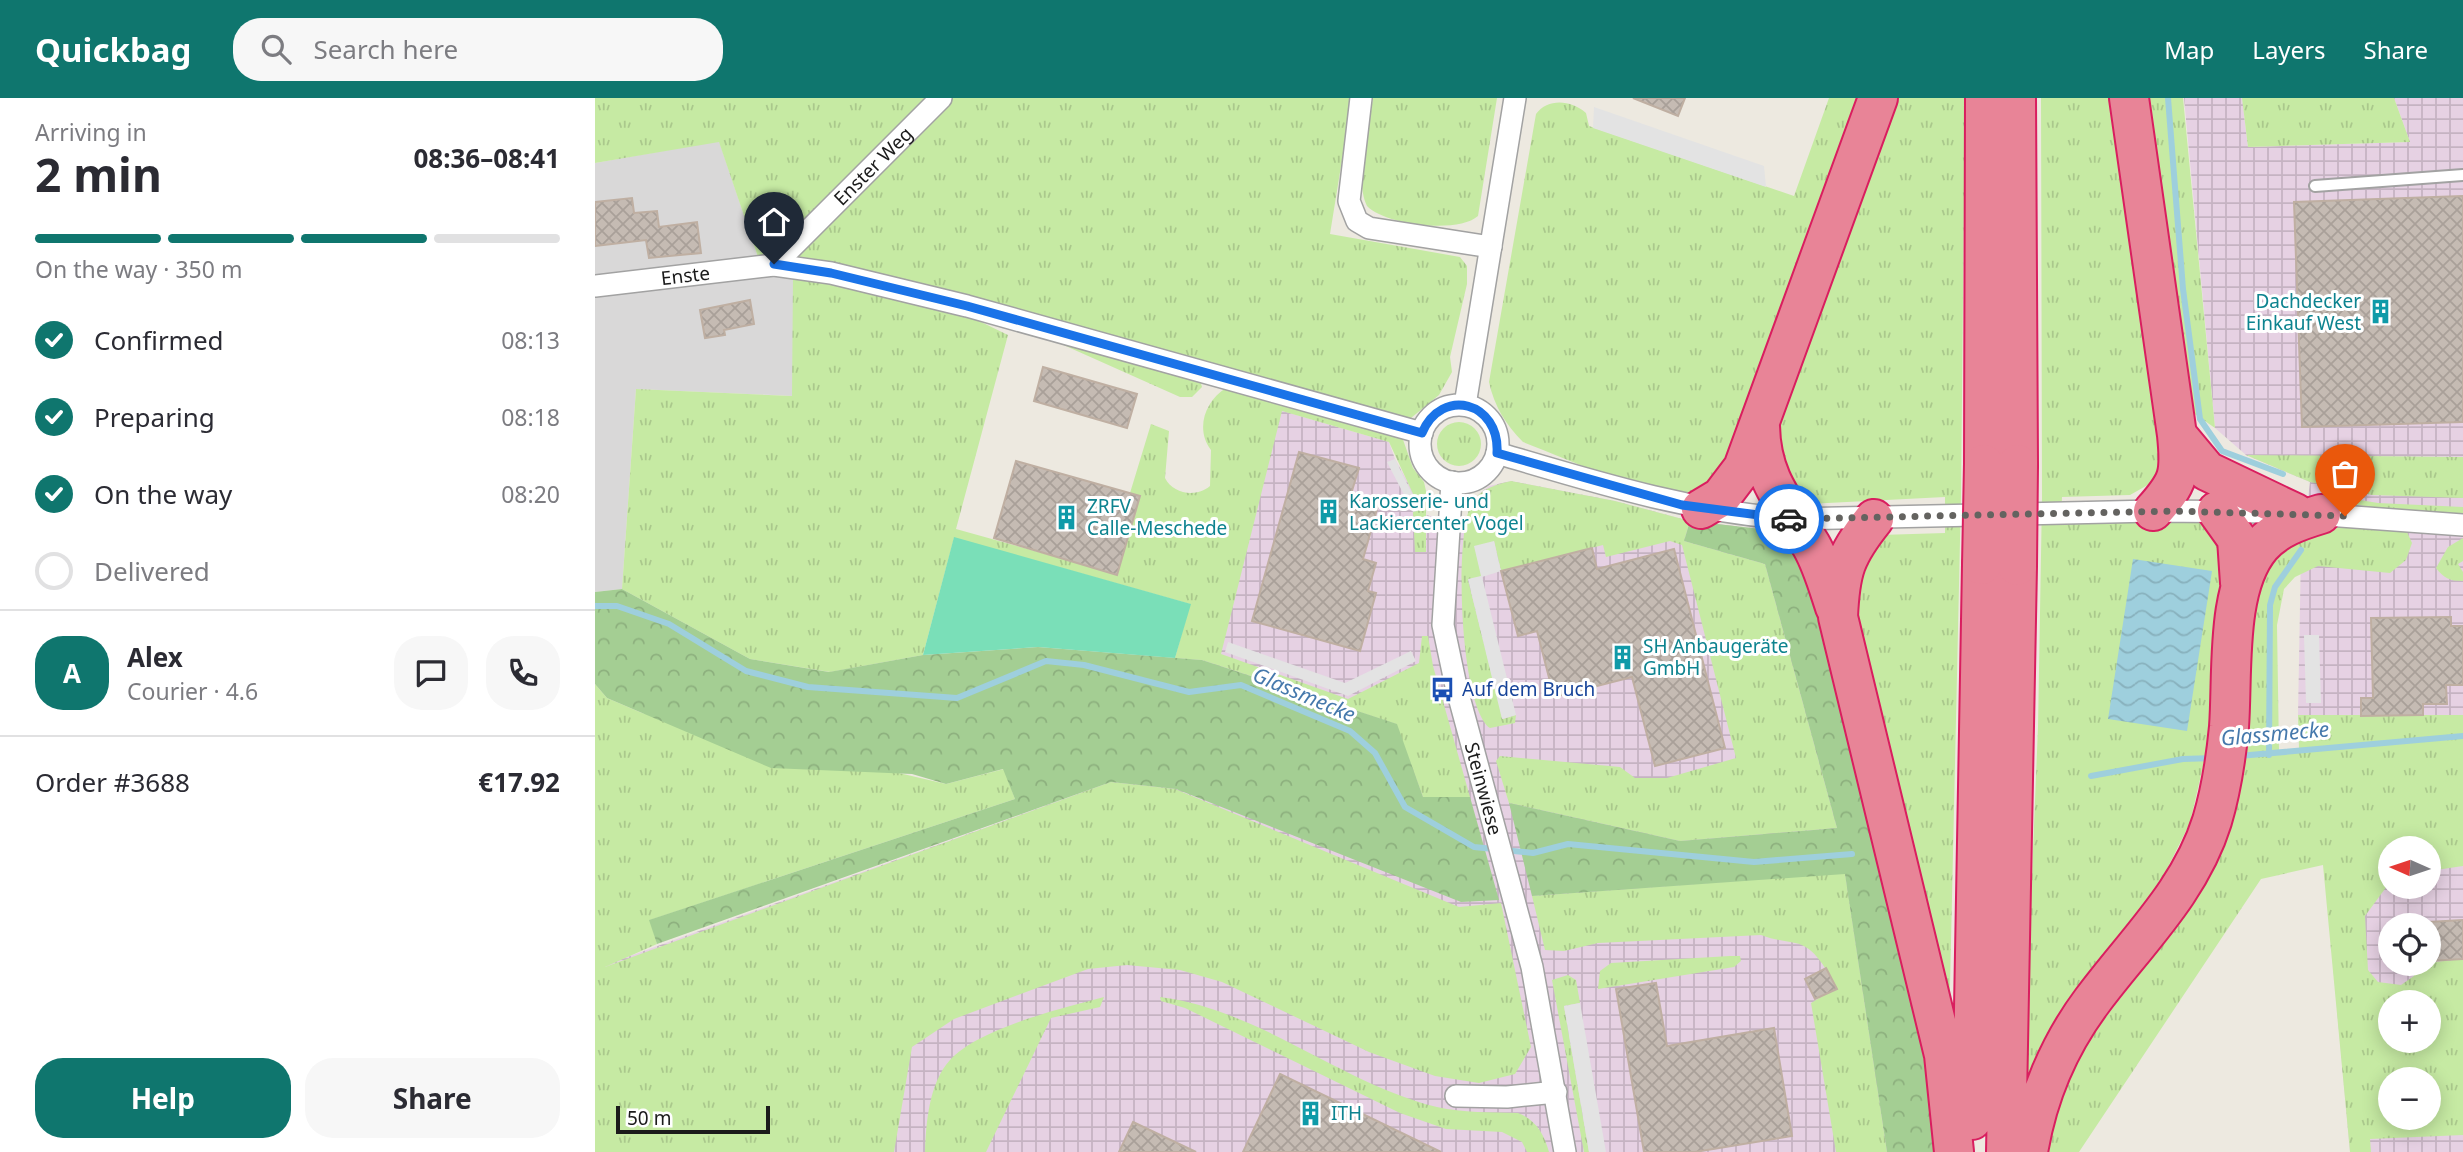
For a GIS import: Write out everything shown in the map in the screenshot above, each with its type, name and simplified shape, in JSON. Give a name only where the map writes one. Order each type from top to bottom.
[{"type":"highway","points":[[1701,509],[1721,497],[1736,480],[1878,98]]},
{"type":"highway","points":[[1985,98],[2001,464]]},
{"type":"highway","points":[[2006,1152],[2000,566],[2001,464],[2016,98]]},
{"type":"highway","points":[[2129,98],[2180,468],[2176,483],[2153,511]]},
{"type":"highway","points":[[1760,421],[1763,462],[1822,568],[1838,617],[1944,1055],[1954,1152]]},
{"type":"highway","points":[[2177,435],[2207,471],[2308,514]]},
{"type":"highway","points":[[2028,1152],[2043,1094],[2079,1020],[2153,925],[2190,871],[2211,821],[2228,730],[2240,583],[2237,539],[2217,510]]},
{"type":"highway","points":[[2240,583],[2254,555],[2277,531],[2308,514]]},
{"type":"highway","points":[[1838,617],[1841,569],[1856,541],[1874,519]]},
{"type":"highway","points":[[1971,1152],[2000,566]]},
{"type":"street","name":"Enster Weg","points":[[774,264],[941,98]]},
{"type":"street","points":[[1361,98],[1349,201],[1357,221],[1369,228],[1490,247]]},
{"type":"street","points":[[1465,405],[1515,98]]},
{"type":"street","name":"Enste","points":[[595,286],[774,264],[831,273],[967,306],[1422,433]]},
{"type":"street","points":[[1465,405],[1487,416],[1494,426],[1497,453],[1492,465],[1483,475],[1471,482],[1452,482],[1433,473],[1424,462],[1422,433],[1431,416],[1441,409],[1465,405]]},
{"type":"street","points":[[1497,453],[1623,491],[1701,509],[1793,519],[2217,510],[2463,525]]},
{"type":"street","name":"Steinwiese","points":[[1452,482],[1444,625],[1456,686],[1498,832],[1532,967],[1566,1152]]},
{"type":"street","points":[[1456,1096],[1507,1097],[1556,1092]]},
{"type":"lane","points":[[2315,186],[2463,175]]},
{"type":"shaded area","points":[[2184,98],[2242,98],[2248,147],[2410,142],[2394,98],[2463,98],[2463,1152],[2350,1152],[2324,865],[2298,715],[2301,550],[2310,482],[2246,455],[2215,428]]},
{"type":"shaded area","points":[[1594,107],[1764,166],[1766,187],[1593,128]]},
{"type":"shaded area","points":[[719,141],[758,257],[782,243],[793,275],[793,396],[636,389],[622,589],[595,592],[595,163]]},
{"type":"shaded area","points":[[1262,405],[1389,442],[1395,459],[1426,515],[1466,524],[1470,505],[1479,494],[1489,486],[1511,481],[1615,501],[1690,521],[1770,530],[1882,868],[1938,1124],[1939,1152],[622,1152],[611,1105],[605,965],[1111,782],[1175,788]]},
{"type":"shaded area","points":[[1395,459],[1420,510],[1413,512],[1387,462]]},
{"type":"shaded area","points":[[1494,541],[1501,571],[1482,577],[1516,715],[1502,719],[1468,579],[1481,576],[1474,546]]},
{"type":"shaded area","points":[[2304,635],[2319,635],[2321,703],[2306,703]]},
{"type":"shaded area","points":[[1228,642],[1345,683],[1411,651],[1416,661],[1348,696],[1225,652]]},
{"type":"shaded area","points":[[1580,1003],[1606,1152],[1589,1152],[1564,1006]]},
{"type":"green space","points":[[595,98],[1352,98],[1330,234],[1460,257],[1467,266],[1467,284],[1450,357],[1452,372],[1439,395],[1411,418],[1402,419],[796,259],[782,243],[758,257],[719,142],[595,163]]},
{"type":"green space","points":[[1373,98],[1497,98],[1478,216],[1455,225],[1422,225],[1389,218],[1367,206],[1363,195],[1362,168]]},
{"type":"green space","points":[[1829,98],[1860,98],[1735,462],[1703,493],[1680,493],[1612,477],[1523,442],[1501,415],[1489,382],[1536,114],[1553,103],[1574,105],[1586,113],[1589,126],[1794,196]]},
{"type":"green space","points":[[1887,98],[1965,98],[1961,496],[1949,1032],[1848,616],[1853,562],[1880,535],[1945,533],[1945,497],[1808,504],[1778,473],[1773,419]]},
{"type":"green space","points":[[2041,98],[2120,98],[2169,473],[2130,495],[2062,497],[2061,523],[2199,520],[2213,525],[2229,545],[2209,740],[2190,823],[2150,903],[2023,1098],[2038,727],[2042,498]]},
{"type":"green space","points":[[2140,98],[2183,98],[2215,428],[2183,406]]},
{"type":"green space","points":[[2242,98],[2394,98],[2410,142],[2248,147]]},
{"type":"green space","points":[[793,275],[948,306],[1008,335],[956,529],[1117,574],[1140,497],[1130,493],[1151,424],[1169,431],[1165,478],[1173,488],[1192,493],[1210,486],[1211,450],[1206,442],[1203,425],[1208,408],[1226,388],[1401,434],[1413,468],[1424,482],[1426,491],[1426,552],[1415,552],[1413,512],[1420,509],[1389,442],[1282,411],[1221,654],[1348,699],[1419,663],[1422,636],[1428,636],[1433,666],[1470,797],[1423,797],[1396,724],[1202,660],[1175,658],[1190,604],[954,538],[923,655],[830,672],[750,659],[622,589],[636,389],[792,396]]},
{"type":"green space","points":[[1061,340],[1200,380],[1202,387],[1192,397],[1180,397],[1059,343]]},
{"type":"green space","points":[[1459,422],[1474,429],[1481,444],[1474,459],[1459,466],[1444,459],[1437,444],[1444,429]]},
{"type":"green space","points":[[2246,455],[2463,457],[2463,498],[2372,495],[2310,482]]},
{"type":"green space","points":[[1511,481],[1615,501],[1690,521],[1684,541],[1765,564],[1837,828],[1680,841],[1509,803],[1496,761],[1500,756],[1620,767],[1635,778],[1667,778],[1736,758],[1682,545],[1670,541],[1606,557],[1603,545],[1501,571],[1494,541],[1482,576],[1468,580],[1503,719],[1516,715],[1515,723],[1490,728],[1480,714],[1466,657],[1463,551],[1466,523],[1474,500],[1488,488]]},
{"type":"green space","points":[[2324,494],[2378,503],[2463,507],[2463,514],[2380,509],[2322,498]]},
{"type":"green space","points":[[1690,521],[1770,530],[1790,536],[1806,553],[1882,868],[1938,1124],[1939,1152],[1887,1152],[1845,874],[1532,896],[1509,803],[1680,841],[1837,828],[1765,564],[1684,541]]},
{"type":"green space","points":[[2324,524],[2407,532],[2412,543],[2406,560],[2390,573],[2318,566],[2295,577],[2284,589],[2277,625],[2279,751],[2299,749],[2298,715],[2463,715],[2463,866],[2441,869],[2441,836],[2378,836],[2378,898],[2365,916],[2368,970],[2378,982],[2401,985],[2414,976],[2441,976],[2441,961],[2463,959],[2463,1135],[2370,1139],[2371,1152],[2350,1152],[2323,865],[2261,879],[2079,1152],[2040,1152],[2059,1085],[2102,1022],[2193,905],[2227,833],[2248,603],[2268,553]]},
{"type":"green space","points":[[954,537],[1191,604],[1175,658],[1038,647],[923,655]]},
{"type":"green space","points":[[2463,538],[2463,561],[2458,564],[2463,572],[2463,581],[2450,580],[2436,568],[2448,547]]},
{"type":"green space","points":[[622,589],[750,659],[829,672],[923,655],[1038,647],[1202,660],[1397,724],[1423,797],[1470,797],[1499,900],[1461,902],[1176,789],[1111,782],[657,944],[649,920],[1015,799],[1003,769],[946,784],[912,774],[771,768],[607,698],[595,684],[595,592]]},
{"type":"green space","points":[[595,684],[607,698],[642,713],[946,784],[1004,769],[1015,799],[650,920],[657,944],[605,967],[1111,782],[1175,789],[1459,907],[1501,903],[1531,1047],[1515,1074],[1479,1083],[1435,1076],[1369,1052],[1222,982],[1180,970],[1127,965],[1088,969],[954,1019],[912,1047],[894,1152],[595,1152]]},
{"type":"green space","points":[[1845,873],[1887,1152],[1836,1152],[1811,1003],[1836,988],[1820,961],[1809,949],[1761,935],[1598,943],[1564,951],[1545,950],[1532,896]]},
{"type":"green space","points":[[1740,956],[1741,961],[1734,967],[1598,989],[1600,971],[1611,963]]},
{"type":"green space","points":[[1568,975],[1576,980],[1580,1003],[1564,1006],[1589,1152],[1584,1152],[1552,980]]},
{"type":"green space","points":[[1104,997],[1100,1007],[1051,1018],[986,1152],[925,1152],[933,1092],[950,1060],[981,1038],[1001,1029],[1045,1013]]},
{"type":"green space","points":[[1160,997],[1197,1004],[1232,1016],[1401,1096],[1447,1109],[1518,1113],[1538,1128],[1549,1152],[1527,1152],[1522,1142],[1502,1132],[1446,1129],[1400,1113],[1185,1008],[1161,1001]]},
{"type":"water","points":[[2133,559],[2212,571],[2187,731],[2108,719]]},
{"type":"building","points":[[1633,98],[1685,98],[1678,116]]},
{"type":"building","name":"Dachdecker Einkauf West","points":[[2463,196],[2463,422],[2302,427],[2294,202]]},
{"type":"building","points":[[632,198],[634,213],[657,211],[659,227],[697,222],[701,253],[649,258],[646,240],[595,246],[595,202]]},
{"type":"building","points":[[750,300],[754,324],[724,330],[725,335],[705,338],[700,310]]},
{"type":"building","points":[[1043,367],[1137,394],[1127,428],[1034,401]]},
{"type":"building","points":[[1299,452],[1359,468],[1351,494],[1379,502],[1363,559],[1376,563],[1368,591],[1376,593],[1360,651],[1252,621]]},
{"type":"building","name":"ZRFV Calle-Meschede","points":[[1016,461],[1140,496],[1117,575],[994,538]]},
{"type":"building","name":"SH Anbaugeräte GmbH","points":[[1592,548],[1597,569],[1674,549],[1725,748],[1655,766],[1632,677],[1554,697],[1537,631],[1518,636],[1501,571]]},
{"type":"building","points":[[2451,617],[2451,626],[2463,626],[2463,685],[2446,685],[2447,704],[2423,704],[2423,715],[2361,716],[2361,698],[2373,698],[2371,618]]},
{"type":"building","points":[[2463,920],[2463,959],[2441,960],[2441,921]]},
{"type":"building","points":[[1826,968],[1837,989],[1815,999],[1805,979]]},
{"type":"building","points":[[1656,983],[1667,1046],[1774,1028],[1792,1136],[1695,1152],[1644,1152],[1616,989]]},
{"type":"building","name":"ITH","points":[[1280,1074],[1441,1152],[1243,1152]]},
{"type":"building","points":[[1133,1122],[1196,1152],[1119,1152]]},
{"type":"waterway","points":[[2168,98],[2183,289],[2200,419],[2222,451],[2283,474]]},
{"type":"waterway","points":[[2269,755],[2270,605],[2275,587],[2301,550]]},
{"type":"waterway","name":"Glassmecke","points":[[595,606],[617,606],[669,624],[746,671],[808,687],[957,698],[1046,661],[1084,665],[1189,692],[1241,685],[1350,731],[1375,753],[1405,807],[1474,847],[1533,853],[1568,844],[1754,862],[1852,854]]},
{"type":"waterway","name":"Glassmecke","points":[[2239,756],[2463,736]]},
{"type":"waterway","name":"Glassmecke","points":[[2091,776],[2183,759],[2214,758]]},
{"type":"way so far","points":[[1789,519],[2217,510],[2345,516]]},
{"type":"place","name":"Dachdecker Einkauf West","points":[[2381,312]]},
{"type":"place","name":"Karosserie- und Lackiercenter Vogel","points":[[1329,512]]},
{"type":"place","name":"ZRFV Calle-Meschede","points":[[1067,517]]},
{"type":"place","name":"SH Anbaugeräte GmbH","points":[[1623,657]]},
{"type":"place","name":"Auf dem Bruch","points":[[1442,689]]},
{"type":"place","name":"ITH","points":[[1311,1113]]},
{"type":"route","points":[[774,264],[831,273],[967,306],[1422,433],[1431,416],[1441,409],[1465,405],[1487,416],[1494,426],[1498,439],[1497,453],[1623,491],[1682,505],[1746,516],[1789,519]]}]
